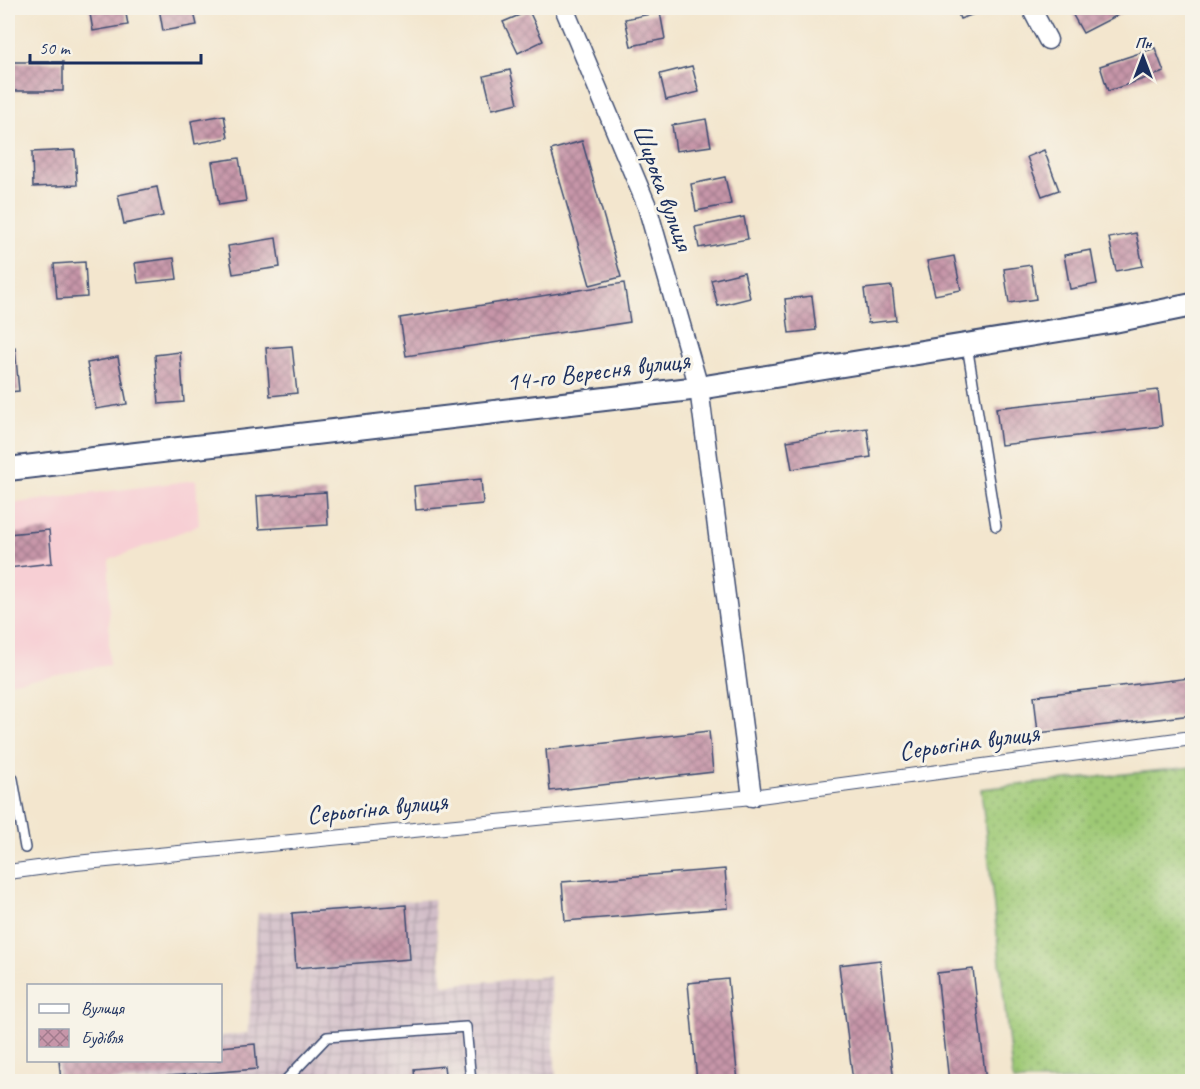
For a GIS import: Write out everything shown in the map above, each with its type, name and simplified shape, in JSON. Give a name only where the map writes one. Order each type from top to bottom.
[{"type":"street","name":"Широка вулиця","points":[[564,8],[647,206],[699,388]]},
{"type":"street","points":[[1031,8],[1048,40]]},
{"type":"street","name":"14-го Вересня вулиця","points":[[8,469],[699,388],[1109,322],[1192,305]]},
{"type":"street","points":[[699,388],[752,797]]},
{"type":"street","name":"Серьогіна вулиця","points":[[8,872],[88,862],[752,797],[1192,738]]},
{"type":"lane","points":[[967,345],[996,526]]},
{"type":"lane","points":[[8,776],[13,779],[25,848]]},
{"type":"lane","points":[[284,1082],[327,1037],[466,1027],[471,1082]]},
{"type":"shaded area","points":[[196,480],[199,525],[109,560],[109,665],[8,683],[8,504]]},
{"type":"shaded area","points":[[433,899],[443,985],[550,976],[556,1081],[58,1082],[57,1062],[222,1062],[222,1036],[248,1033],[258,913]]},
{"type":"green space","points":[[1192,767],[1192,1081],[1013,1081],[981,789]]},
{"type":"building","points":[[89,8],[125,8],[128,25],[93,31]]},
{"type":"building","points":[[159,8],[193,8],[197,25],[163,31]]},
{"type":"building","points":[[956,8],[991,8],[960,19]]},
{"type":"building","points":[[1069,8],[1119,8],[1122,13],[1083,33]]},
{"type":"building","points":[[529,11],[543,41],[518,53],[503,22]]},
{"type":"building","points":[[660,12],[665,39],[631,46],[625,19]]},
{"type":"building","points":[[1155,48],[1164,72],[1108,91],[1100,66]]},
{"type":"building","points":[[8,62],[63,62],[63,91],[8,91]]},
{"type":"building","points":[[692,66],[699,92],[666,100],[660,74]]},
{"type":"building","points":[[510,70],[518,103],[492,109],[484,76]]},
{"type":"building","points":[[224,115],[228,138],[195,144],[191,121]]},
{"type":"building","points":[[706,119],[711,146],[676,151],[672,125]]},
{"type":"building","points":[[582,141],[621,277],[590,285],[551,150]]},
{"type":"building","points":[[75,150],[77,185],[33,187],[32,152]]},
{"type":"building","points":[[1044,150],[1059,190],[1042,196],[1027,157]]},
{"type":"building","points":[[239,158],[246,201],[219,205],[212,162]]},
{"type":"building","points":[[725,177],[731,204],[696,211],[691,184]]},
{"type":"building","points":[[157,187],[163,216],[124,224],[118,195]]},
{"type":"building","points":[[744,217],[748,239],[699,248],[695,227]]},
{"type":"building","points":[[1136,233],[1143,266],[1116,271],[1109,238]]},
{"type":"building","points":[[276,238],[280,267],[233,274],[228,246]]},
{"type":"building","points":[[1091,250],[1097,284],[1070,289],[1064,255]]},
{"type":"building","points":[[954,256],[961,290],[935,295],[927,261]]},
{"type":"building","points":[[174,258],[177,279],[138,283],[135,263]]},
{"type":"building","points":[[85,262],[87,297],[57,299],[54,264]]},
{"type":"building","points":[[1031,265],[1036,299],[1009,303],[1004,269]]},
{"type":"building","points":[[744,272],[750,298],[718,306],[711,280]]},
{"type":"building","points":[[624,283],[630,322],[406,356],[400,318]]},
{"type":"building","points":[[892,286],[896,320],[868,323],[864,289]]},
{"type":"building","points":[[812,296],[816,330],[789,333],[785,299]]},
{"type":"building","points":[[292,346],[297,393],[270,396],[266,348]]},
{"type":"building","points":[[15,348],[19,391],[8,392],[8,349]]},
{"type":"building","points":[[180,352],[184,402],[159,404],[155,355]]},
{"type":"building","points":[[118,357],[127,404],[96,409],[87,363]]},
{"type":"building","points":[[1158,390],[1162,426],[1001,445],[996,408]]},
{"type":"building","points":[[867,428],[871,457],[792,469],[787,441]]},
{"type":"building","points":[[481,479],[483,504],[416,510],[414,486]]},
{"type":"building","points":[[326,492],[328,525],[259,529],[257,496]]},
{"type":"building","points":[[49,530],[52,563],[8,568],[8,534]]},
{"type":"building","points":[[1190,678],[1192,715],[1038,733],[1034,696]]},
{"type":"building","points":[[709,731],[713,772],[550,791],[546,750]]},
{"type":"building","points":[[725,869],[728,908],[565,921],[562,882]]},
{"type":"building","points":[[406,905],[410,959],[296,968],[292,913]]},
{"type":"building","points":[[880,960],[894,1082],[853,1082],[839,965]]},
{"type":"building","points":[[973,969],[986,1082],[949,1082],[937,973]]},
{"type":"building","points":[[728,979],[738,1082],[697,1082],[688,983]]},
{"type":"building","points":[[255,1044],[257,1069],[92,1082],[61,1082],[59,1062],[222,1062],[222,1047]]},
{"type":"building","points":[[444,1066],[446,1082],[415,1082],[414,1069]]}]
